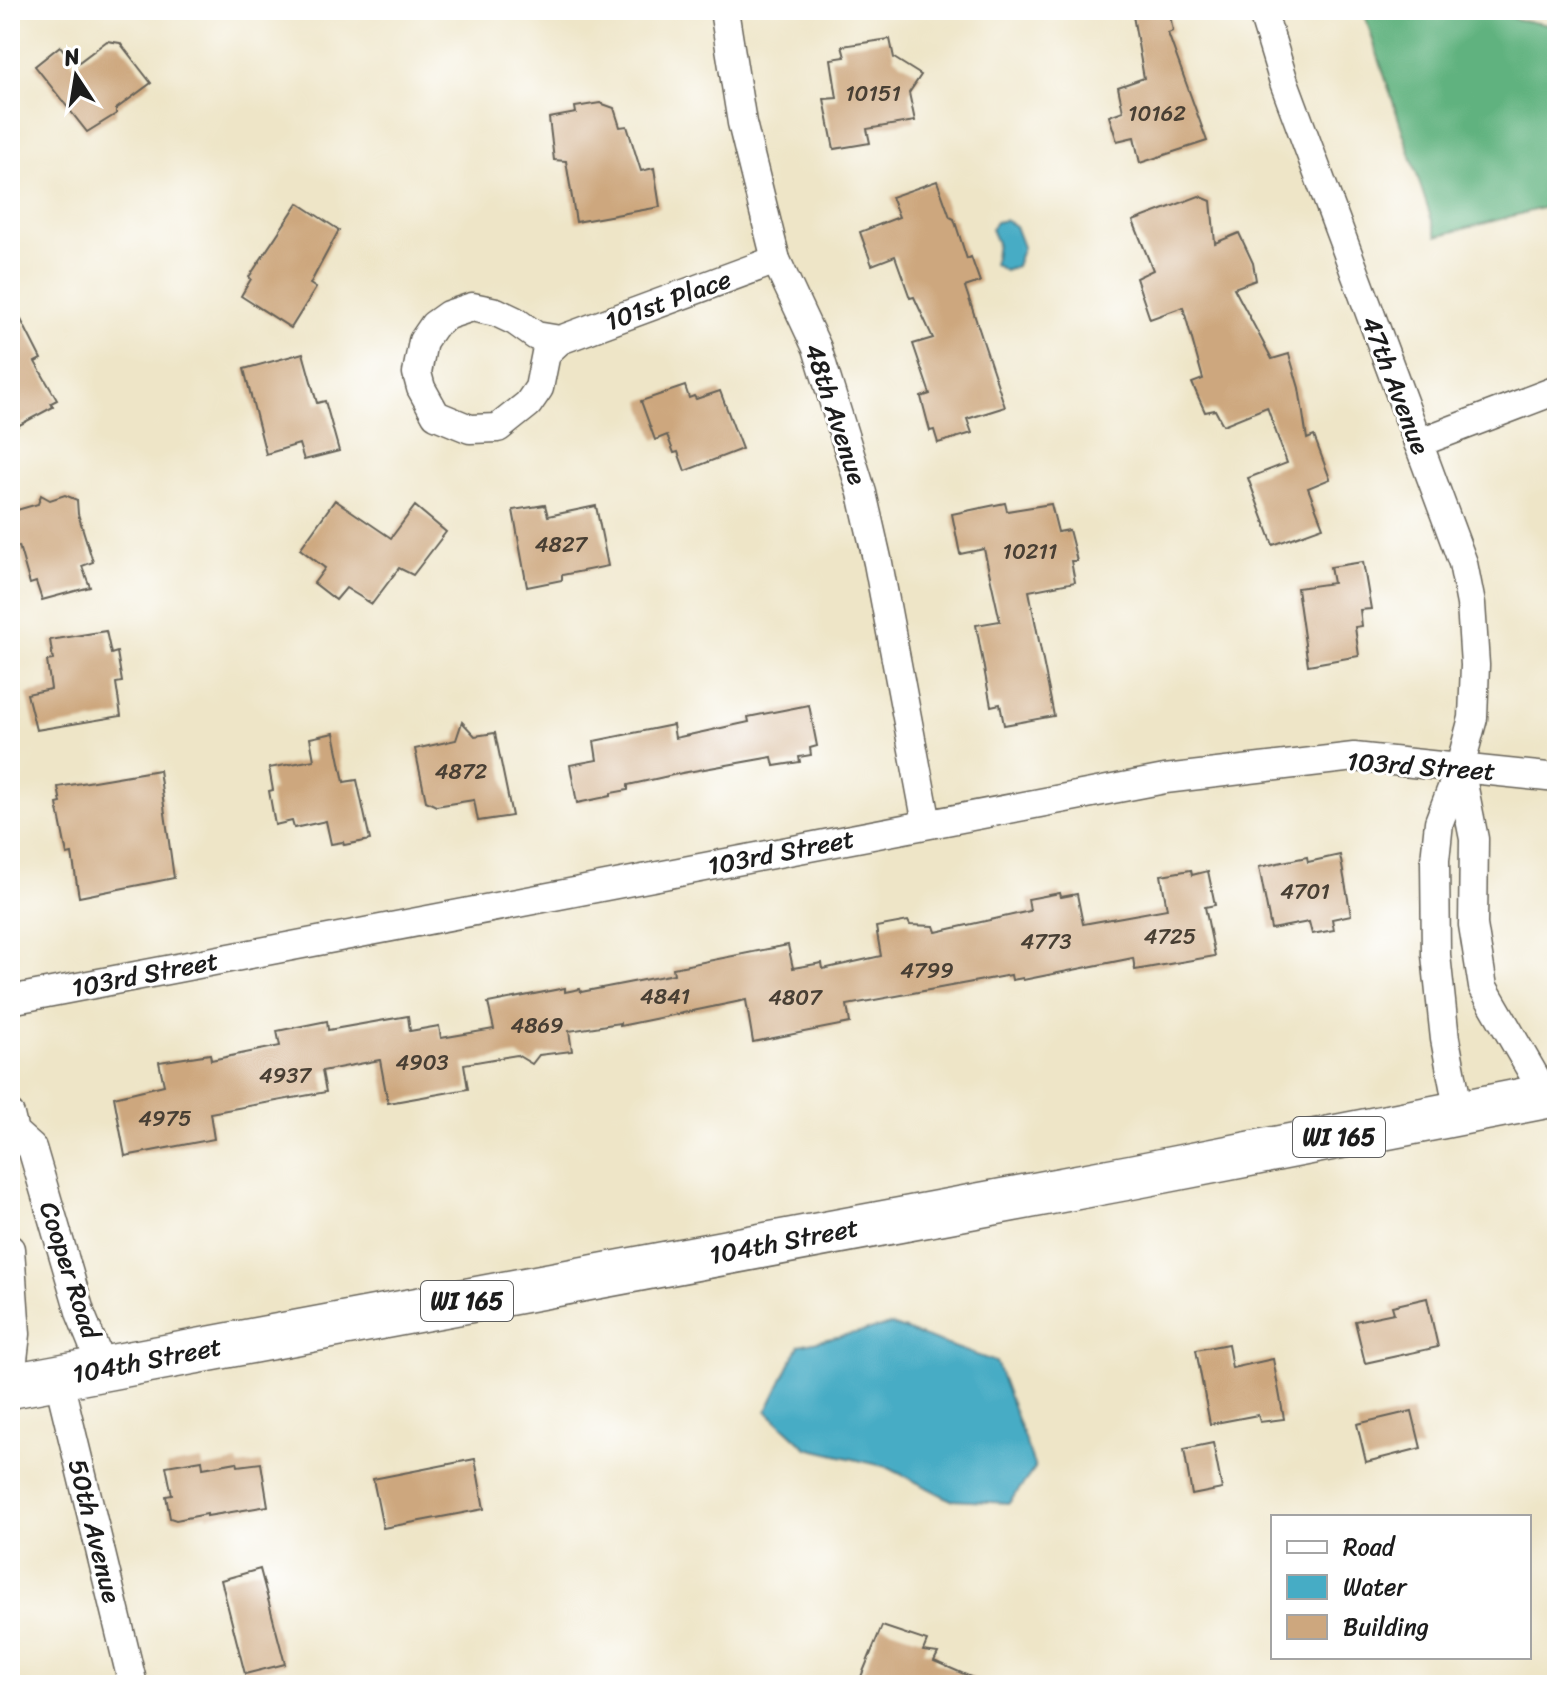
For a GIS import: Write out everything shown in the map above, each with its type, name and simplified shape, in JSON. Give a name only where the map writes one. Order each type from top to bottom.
[{"type":"main road","name":"104th Street","points":[[10,1385],[1131,1177],[1552,1095]]},
{"type":"street","name":"48th Avenue","points":[[724,10],[744,131],[776,260],[817,348],[862,493],[927,824]]},
{"type":"street","name":"47th Avenue","points":[[1262,10],[1284,82],[1463,563],[1471,604],[1475,665],[1473,718],[1460,767],[1439,822],[1435,891],[1436,955],[1443,1025],[1459,1113]]},
{"type":"street","name":"101st Place","points":[[560,340],[776,260]]},
{"type":"street","points":[[472,307],[496,312],[536,336],[560,340],[546,353],[539,388],[528,404],[498,428],[470,429],[436,415],[421,388],[417,373],[423,341],[434,325],[448,315],[472,307]]},
{"type":"street","points":[[1418,443],[1557,390]]},
{"type":"street","name":"103rd Street","points":[[10,1000],[1165,779],[1354,757],[1557,778]]},
{"type":"street","points":[[1460,767],[1474,839],[1473,925],[1483,987],[1552,1095]]},
{"type":"street","name":"Cooper Road","points":[[11,1128],[32,1148],[81,1315],[103,1369]]},
{"type":"street","name":"Cooper Road","points":[[10,1249],[16,1334],[10,1385]]},
{"type":"street","name":"50th Avenue","points":[[58,1377],[133,1685]]},
{"type":"green space","points":[[1363,10],[1498,10],[1515,19],[1557,26],[1557,204],[1437,236]]},
{"type":"water","points":[[1005,220],[1015,226],[1023,247],[1016,266],[1005,271],[994,264],[997,243],[991,229],[996,222]]},
{"type":"water","points":[[891,1325],[996,1362],[1035,1468],[1009,1503],[951,1500],[887,1467],[807,1448],[767,1411],[799,1345]]},
{"type":"building","points":[[1132,10],[1169,10],[1173,31],[1168,33],[1207,141],[1140,163],[1134,137],[1117,141],[1109,116],[1123,111],[1118,87],[1144,78]]},
{"type":"building","points":[[890,39],[894,58],[921,75],[909,93],[915,121],[867,129],[870,143],[834,149],[824,99],[837,98],[831,59],[845,57],[842,46]]},
{"type":"building","points":[[107,41],[120,43],[151,83],[116,109],[116,114],[87,132],[35,66],[60,46],[75,65]]},
{"type":"building","points":[[600,103],[614,108],[620,127],[627,126],[641,171],[654,168],[660,207],[576,222],[566,161],[554,160],[549,118],[576,113],[575,107]]},
{"type":"building","points":[[937,181],[967,259],[971,257],[980,282],[965,287],[1005,407],[967,419],[972,433],[938,443],[934,430],[930,431],[921,397],[930,394],[913,344],[933,338],[914,297],[910,298],[895,256],[872,265],[860,232],[899,217],[891,197]]},
{"type":"building","points":[[1199,196],[1211,201],[1215,243],[1239,233],[1253,263],[1256,280],[1234,288],[1272,359],[1289,354],[1299,388],[1307,439],[1314,436],[1330,479],[1308,488],[1323,527],[1273,545],[1248,478],[1287,463],[1267,407],[1223,425],[1215,410],[1205,412],[1192,383],[1203,379],[1183,307],[1150,319],[1136,278],[1153,270],[1133,221]]},
{"type":"building","points":[[298,203],[339,230],[310,284],[316,288],[291,328],[241,296],[251,279],[249,277]]},
{"type":"building","points":[[10,298],[41,359],[35,362],[57,400],[51,403],[53,407],[10,430]]},
{"type":"building","points":[[303,353],[317,403],[325,401],[339,451],[304,460],[299,444],[266,454],[244,369]]},
{"type":"building","points":[[685,386],[689,398],[694,396],[696,399],[720,391],[742,449],[685,471],[667,435],[655,440],[641,401]]},
{"type":"building","points":[[41,495],[50,500],[65,495],[77,500],[78,514],[93,562],[82,566],[90,587],[42,600],[36,582],[30,584],[19,546],[10,549],[10,512],[38,504]]},
{"type":"building","points":[[335,500],[391,538],[415,506],[446,532],[413,575],[399,568],[372,604],[346,588],[336,600],[314,583],[325,568],[300,549]]},
{"type":"building","points":[[1005,503],[1007,511],[1051,504],[1058,532],[1069,530],[1077,561],[1071,561],[1075,582],[1029,591],[1054,716],[1004,725],[1000,704],[991,706],[976,625],[1000,621],[984,549],[960,554],[952,514]]},
{"type":"building","points":[[545,505],[548,516],[596,506],[608,566],[562,575],[562,580],[527,587],[513,510]]},
{"type":"building","points":[[1363,562],[1371,609],[1360,610],[1362,626],[1355,627],[1359,656],[1308,665],[1297,588],[1333,583],[1330,567]]},
{"type":"building","points":[[106,631],[111,654],[117,652],[122,682],[116,683],[121,716],[36,730],[27,694],[51,689],[47,661],[53,660],[50,640]]},
{"type":"building","points":[[809,705],[817,746],[810,748],[811,755],[799,757],[800,762],[774,766],[772,757],[682,773],[628,785],[628,790],[611,793],[611,796],[577,803],[570,765],[597,760],[594,741],[673,725],[675,738],[749,722],[748,717]]},
{"type":"building","points":[[462,722],[475,736],[495,733],[512,816],[478,821],[474,800],[436,806],[426,801],[415,749],[456,740]]},
{"type":"building","points":[[334,733],[344,782],[357,780],[370,840],[331,844],[326,821],[294,828],[292,821],[275,825],[269,791],[273,790],[269,768],[314,760],[310,738]]},
{"type":"building","points":[[159,770],[174,878],[79,897],[72,854],[67,855],[57,804],[61,803],[58,787]]},
{"type":"building","points":[[1340,855],[1351,915],[1332,919],[1334,930],[1312,934],[1309,922],[1271,929],[1259,867],[1307,857],[1308,862]]},
{"type":"building","points":[[1191,870],[1192,875],[1208,871],[1215,905],[1205,907],[1215,956],[1135,970],[1133,958],[1023,980],[1012,980],[1011,975],[847,1005],[850,1023],[753,1042],[746,1000],[620,1026],[620,1023],[569,1031],[572,1051],[539,1055],[532,1064],[517,1055],[464,1064],[468,1089],[388,1103],[380,1060],[322,1071],[326,1092],[210,1113],[214,1139],[125,1156],[114,1097],[164,1085],[159,1062],[210,1054],[211,1060],[280,1046],[277,1031],[327,1021],[328,1030],[408,1016],[410,1031],[439,1026],[441,1038],[494,1029],[488,1003],[565,988],[565,992],[580,989],[581,992],[674,974],[673,968],[788,945],[793,968],[822,963],[823,969],[881,956],[876,927],[908,921],[910,925],[934,926],[936,932],[1030,911],[1028,899],[1060,893],[1061,897],[1077,894],[1083,924],[1167,909],[1161,875]]},
{"type":"building","points":[[1427,1298],[1438,1347],[1365,1363],[1355,1321],[1394,1313],[1392,1306]]},
{"type":"building","points":[[1228,1344],[1232,1368],[1273,1359],[1284,1419],[1260,1422],[1258,1415],[1210,1424],[1196,1350]]},
{"type":"building","points":[[1412,1411],[1421,1448],[1366,1462],[1357,1424]]},
{"type":"building","points":[[1213,1443],[1222,1489],[1192,1495],[1184,1449]]},
{"type":"building","points":[[475,1459],[484,1509],[383,1528],[373,1479]]},
{"type":"building","points":[[202,1460],[203,1468],[237,1462],[238,1466],[261,1463],[268,1506],[176,1520],[170,1518],[166,1496],[172,1495],[166,1466]]},
{"type":"building","points":[[260,1569],[285,1664],[245,1674],[221,1580]]},
{"type":"building","points":[[882,1626],[927,1641],[923,1651],[938,1653],[934,1661],[989,1685],[881,1685],[860,1679]]}]
